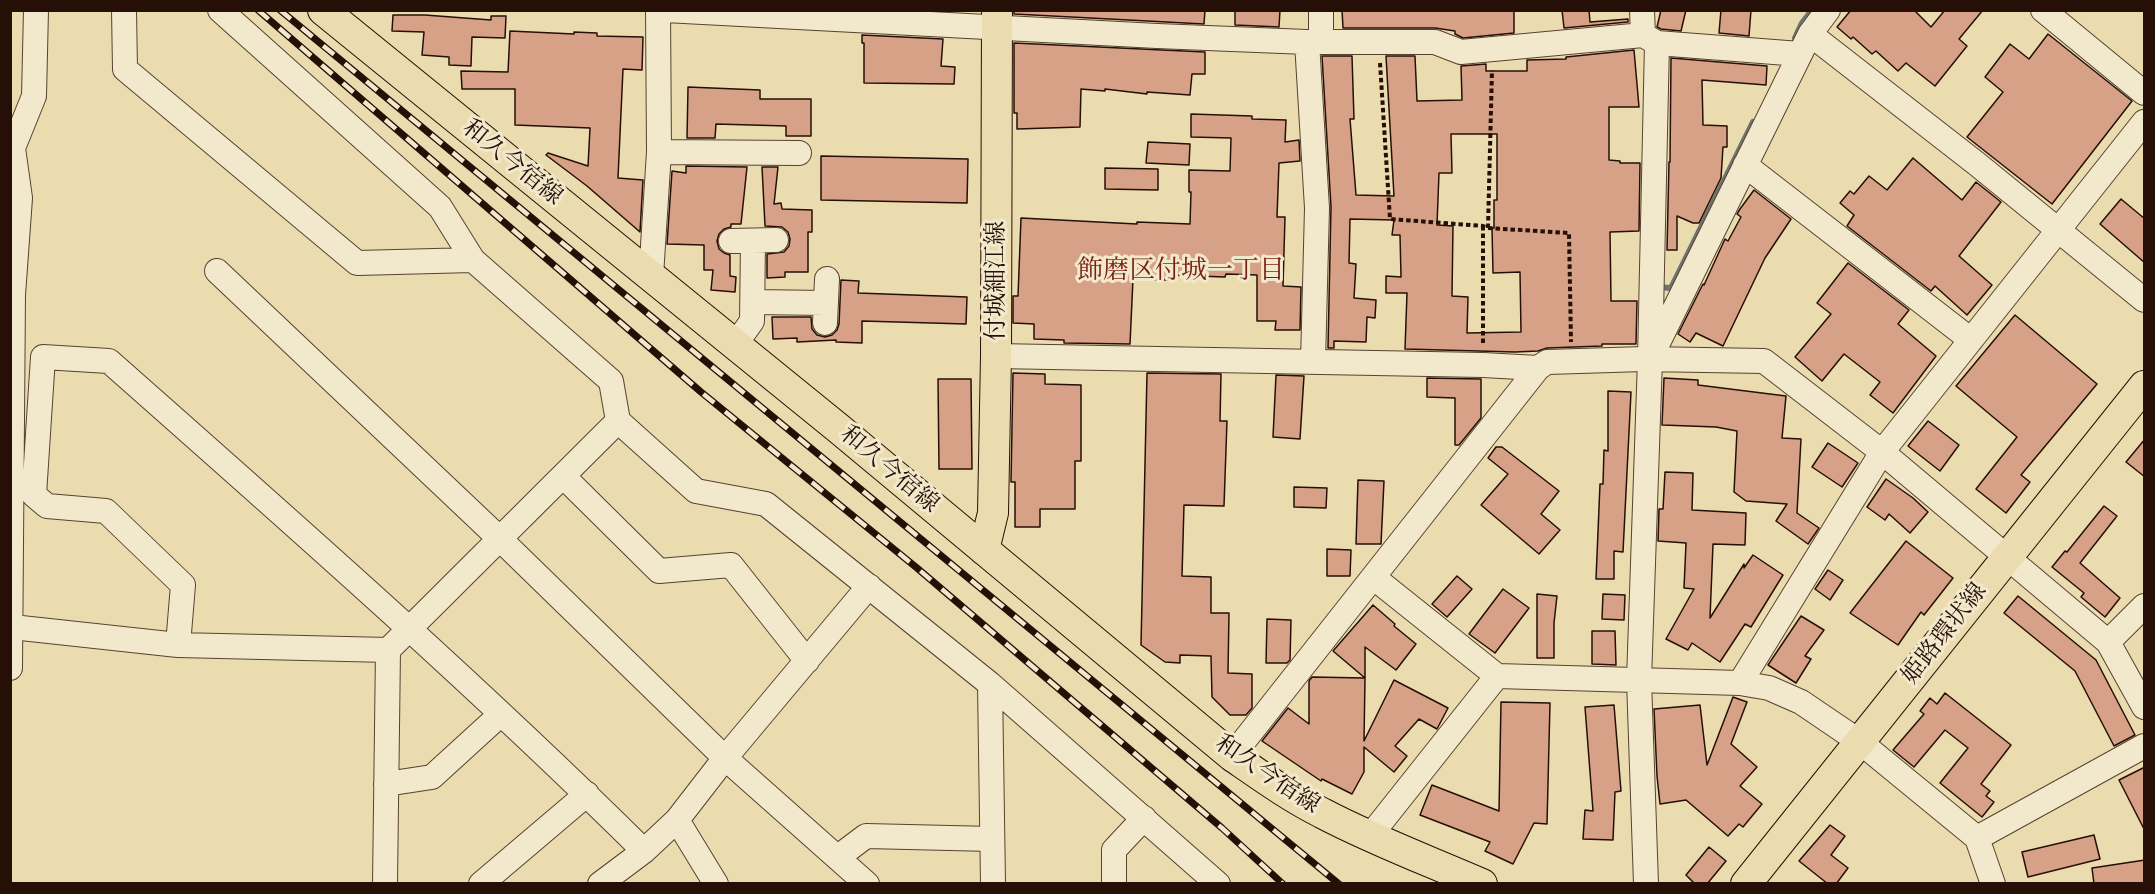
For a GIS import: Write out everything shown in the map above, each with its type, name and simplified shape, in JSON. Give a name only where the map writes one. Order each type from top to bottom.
[{"type":"main road","name":"和久今宿線","points":[[323,10],[984,549],[1232,756],[1295,798],[1370,836],[1482,884]]},
{"type":"main road","name":"付城細江線","points":[[984,549],[993,513],[997,20]]},
{"type":"main road","name":"姫路環状線","points":[[1746,884],[2006,556],[2145,386]]},
{"type":"street","points":[[10,668],[13,295],[20,198],[13,148],[15,104],[22,85],[21,10]]},
{"type":"street","points":[[13,148],[34,96],[36,10]]},
{"type":"street","points":[[124,10],[125,69],[357,262],[473,260]]},
{"type":"street","points":[[220,10],[440,207],[473,260],[611,381],[618,421],[696,491],[766,504],[990,684],[1218,884]]},
{"type":"street","points":[[651,276],[659,152],[658,10]]},
{"type":"street","points":[[665,10],[997,20],[1314,41],[1435,42],[1461,52],[1650,39],[1805,44],[2058,230],[2145,300]]},
{"type":"street","points":[[1313,362],[1317,208],[1314,41],[1321,10]]},
{"type":"street","points":[[1642,10],[1650,39],[1650,358],[1639,680],[1646,884]]},
{"type":"street","points":[[1650,358],[1805,44],[1828,10]]},
{"type":"street","points":[[2043,10],[2145,93]]},
{"type":"street","points":[[1740,683],[1882,452],[2145,122]]},
{"type":"street","points":[[659,152],[799,153]]},
{"type":"street","points":[[1746,165],[1971,340]]},
{"type":"street","points":[[735,345],[752,321],[753,241]]},
{"type":"street","points":[[217,272],[500,539],[725,758],[867,884]]},
{"type":"street","points":[[753,302],[826,302]]},
{"type":"street","points":[[996,356],[1538,368]]},
{"type":"street","points":[[178,645],[183,585],[106,511],[47,506],[33,495],[43,357],[109,360],[410,628],[644,851]]},
{"type":"street","points":[[1232,756],[1538,368],[1547,362],[1650,358],[1764,362],[1882,452],[2108,642],[2145,707]]},
{"type":"street","points":[[13,368],[42,371]]},
{"type":"street","points":[[385,884],[388,650],[618,421]]},
{"type":"street","points":[[563,476],[659,572],[731,566],[807,661]]},
{"type":"street","points":[[1373,577],[1497,676],[1740,683],[1768,688],[1801,702],[1860,742],[1977,838],[1993,884]]},
{"type":"street","points":[[600,884],[644,851],[677,820],[725,758],[869,586]]},
{"type":"street","points":[[2108,642],[2145,606]]},
{"type":"street","points":[[12,627],[178,645],[388,650]]},
{"type":"street","points":[[1370,836],[1497,676]]},
{"type":"street","points":[[990,684],[993,884]]},
{"type":"street","points":[[386,784],[432,777],[501,714]]},
{"type":"street","points":[[1977,838],[2145,746]]},
{"type":"street","points":[[481,884],[586,794]]},
{"type":"street","points":[[1114,884],[1114,850],[1144,818]]},
{"type":"street","points":[[677,820],[716,884]]},
{"type":"street","points":[[838,857],[866,836],[992,839]]},
{"type":"path","points":[[1378,42],[1390,219],[1569,233],[1571,361]]},
{"type":"path","points":[[1488,228],[1492,49]]},
{"type":"path","points":[[1483,226],[1483,365]]},
{"type":"building","points":[[1014,10],[1205,10],[1204,24],[1014,14]]},
{"type":"building","points":[[1235,10],[1280,10],[1279,27],[1235,25]]},
{"type":"building","points":[[1342,10],[1514,10],[1514,33],[1463,38],[1455,34],[1455,31],[1435,28],[1343,28]]},
{"type":"building","points":[[1562,10],[1589,10],[1590,22],[1628,19],[1628,22],[1564,28]]},
{"type":"building","points":[[1661,10],[1686,10],[1681,31],[1657,27]]},
{"type":"building","points":[[1721,10],[1751,10],[1749,36],[1719,33]]},
{"type":"building","points":[[1851,10],[1914,10],[1931,27],[1945,10],[1983,10],[1959,39],[1967,46],[1935,86],[1906,63],[1898,71],[1876,51],[1872,54],[1853,37],[1851,39],[1837,27]]},
{"type":"building","points":[[393,15],[491,20],[491,16],[506,16],[505,38],[472,37],[471,66],[449,65],[449,57],[422,55],[424,32],[392,31]]},
{"type":"building","points":[[510,31],[597,33],[597,36],[643,37],[642,70],[623,69],[618,178],[643,180],[640,232],[587,186],[546,155],[548,153],[588,166],[590,128],[515,125],[515,89],[462,89],[461,71],[508,72]]},
{"type":"building","points":[[2048,34],[2132,101],[2052,204],[1967,137],[2003,92],[1985,77],[2010,44],[2029,59]]},
{"type":"building","points":[[862,35],[943,39],[941,66],[955,67],[954,84],[864,83]]},
{"type":"building","points":[[1014,43],[1205,52],[1205,74],[1192,74],[1190,95],[1081,89],[1080,127],[1017,129],[1017,113],[1014,113]]},
{"type":"building","points":[[1634,50],[1639,107],[1609,107],[1609,160],[1620,161],[1620,163],[1640,163],[1639,231],[1610,232],[1611,301],[1637,301],[1636,344],[1602,344],[1602,346],[1515,352],[1405,349],[1407,293],[1386,293],[1386,276],[1401,277],[1400,235],[1392,235],[1394,220],[1350,219],[1349,263],[1356,264],[1354,298],[1376,300],[1375,318],[1367,317],[1366,342],[1334,341],[1334,348],[1328,348],[1331,207],[1322,56],[1352,56],[1354,119],[1350,119],[1356,195],[1394,196],[1386,56],[1415,56],[1417,101],[1462,100],[1461,66],[1486,64],[1486,71],[1527,71],[1527,60],[1566,59],[1566,57]],"holes":[[[1451,134],[1497,134],[1497,200],[1494,200],[1494,228],[1492,228],[1493,273],[1520,272],[1521,332],[1467,333],[1468,297],[1452,296],[1453,226],[1437,225],[1439,173],[1452,173]]]},
{"type":"building","points":[[1671,58],[1767,66],[1766,85],[1702,80],[1703,125],[1727,126],[1727,147],[1723,147],[1721,178],[1699,223],[1693,223],[1677,216],[1677,250],[1667,250]]},
{"type":"building","points":[[688,87],[760,90],[760,99],[811,99],[811,136],[786,136],[786,126],[716,124],[715,138],[687,138]]},
{"type":"building","points":[[1191,114],[1252,116],[1252,119],[1286,120],[1285,142],[1299,140],[1300,161],[1279,163],[1277,217],[1285,217],[1283,286],[1301,287],[1300,330],[1275,330],[1276,321],[1257,321],[1257,275],[1226,274],[1225,277],[1169,275],[1168,280],[1133,279],[1130,344],[1064,343],[1064,340],[1034,339],[1034,324],[1013,323],[1013,296],[1018,296],[1021,218],[1137,224],[1137,222],[1190,224],[1189,170],[1230,171],[1231,138],[1191,137]]},
{"type":"building","points":[[1148,142],[1190,144],[1189,165],[1146,163]]},
{"type":"building","points":[[821,156],[968,159],[967,203],[821,200]]},
{"type":"building","points":[[1913,158],[1962,200],[1976,182],[2001,202],[1959,256],[1992,285],[1967,315],[1935,286],[1931,291],[1847,226],[1854,215],[1840,203],[1850,191],[1854,194],[1869,176],[1887,190]]},
{"type":"building","points":[[686,166],[747,167],[741,224],[731,224],[731,227],[719,234],[717,241],[719,249],[730,255],[730,276],[736,277],[735,292],[711,290],[713,270],[704,270],[704,245],[667,244],[672,171],[686,173]]},
{"type":"building","points":[[762,167],[778,167],[774,204],[781,203],[782,209],[812,210],[812,232],[808,232],[808,272],[785,272],[785,277],[767,278],[767,254],[784,252],[789,246],[790,239],[788,232],[782,227],[765,226]]},
{"type":"building","points":[[1105,168],[1158,169],[1158,190],[1105,189]]},
{"type":"building","points":[[1754,190],[1791,219],[1765,258],[1723,346],[1696,333],[1690,342],[1678,334],[1725,239],[1728,241],[1741,217],[1737,214]]},
{"type":"building","points":[[2121,199],[2145,219],[2145,263],[2100,224]]},
{"type":"building","points":[[1848,263],[1909,310],[1898,324],[1936,356],[1893,413],[1870,395],[1880,382],[1844,354],[1822,381],[1795,357],[1831,314],[1817,303]]},
{"type":"building","points":[[841,280],[859,281],[858,293],[967,297],[966,324],[862,321],[862,343],[836,342],[836,340],[797,342],[797,338],[773,339],[772,317],[811,317],[812,329],[817,335],[825,337],[832,335],[839,324]]},
{"type":"building","points":[[2015,315],[2097,384],[2021,475],[2030,482],[2006,513],[1976,489],[2017,437],[1956,386]]},
{"type":"building","points":[[1013,373],[1045,374],[1045,384],[1081,385],[1081,461],[1075,461],[1075,509],[1040,509],[1040,527],[1015,527],[1015,482],[1011,482]]},
{"type":"building","points":[[1147,373],[1221,374],[1220,421],[1227,421],[1224,506],[1184,505],[1182,576],[1211,577],[1211,613],[1229,613],[1228,673],[1252,674],[1252,708],[1246,715],[1230,715],[1212,697],[1211,656],[1180,655],[1180,663],[1165,662],[1141,645]]},
{"type":"building","points":[[1276,375],[1304,376],[1300,439],[1273,437]]},
{"type":"building","points":[[1427,378],[1481,379],[1481,418],[1459,445],[1455,445],[1455,398],[1427,397]]},
{"type":"building","points":[[1664,378],[1698,380],[1698,385],[1786,396],[1782,438],[1801,439],[1797,513],[1819,528],[1808,544],[1776,521],[1787,504],[1746,501],[1734,492],[1737,431],[1716,427],[1662,425]]},
{"type":"building","points":[[938,379],[971,379],[972,469],[939,469]]},
{"type":"building","points":[[1608,391],[1631,392],[1623,552],[1614,551],[1614,579],[1596,579],[1600,484],[1603,484],[1604,450],[1608,451]]},
{"type":"building","points":[[1928,421],[1959,445],[1940,471],[1908,446]]},
{"type":"building","points":[[2145,439],[2145,477],[2126,462]]},
{"type":"building","points":[[1828,443],[1858,463],[1842,487],[1812,467]]},
{"type":"building","points":[[1496,447],[1502,447],[1559,491],[1541,514],[1560,530],[1539,554],[1481,505],[1508,474],[1488,458]]},
{"type":"building","points":[[1665,472],[1693,473],[1692,510],[1746,513],[1745,545],[1713,544],[1710,618],[1744,564],[1744,568],[1753,555],[1783,575],[1751,627],[1745,624],[1720,662],[1692,643],[1688,650],[1666,639],[1694,589],[1684,588],[1686,543],[1658,541],[1659,509],[1663,509]]},
{"type":"building","points":[[1886,479],[1928,512],[1910,533],[1889,514],[1885,520],[1867,507]]},
{"type":"building","points":[[1358,480],[1384,481],[1381,544],[1356,544]]},
{"type":"building","points":[[1294,487],[1327,488],[1326,508],[1294,507]]},
{"type":"building","points":[[2104,506],[2117,516],[2080,563],[2120,598],[2105,617],[2081,597],[2084,593],[2052,567]]},
{"type":"building","points":[[1906,541],[1953,578],[1924,615],[1921,612],[1898,645],[1850,613]]},
{"type":"building","points":[[1327,549],[1351,550],[1350,576],[1327,576]]},
{"type":"building","points":[[1828,570],[1843,580],[1830,600],[1815,589]]},
{"type":"building","points":[[1457,576],[1472,589],[1447,617],[1432,604]]},
{"type":"building","points":[[1503,589],[1529,608],[1495,653],[1469,634]]},
{"type":"building","points":[[1537,594],[1557,596],[1554,658],[1537,658]]},
{"type":"building","points":[[1603,594],[1625,595],[1624,620],[1602,619]]},
{"type":"building","points":[[2018,596],[2096,660],[2135,735],[2114,746],[2075,671],[2004,613]]},
{"type":"building","points":[[1373,605],[1416,644],[1396,670],[1365,647],[1365,678],[1333,651]]},
{"type":"building","points":[[1801,616],[1824,630],[1805,656],[1811,659],[1796,683],[1768,665]]},
{"type":"building","points":[[1267,619],[1291,620],[1290,660],[1287,663],[1266,663]]},
{"type":"building","points":[[1592,631],[1615,631],[1616,665],[1592,664]]},
{"type":"building","points":[[1312,677],[1365,678],[1364,741],[1394,680],[1448,708],[1437,729],[1419,719],[1395,746],[1407,756],[1394,772],[1364,747],[1364,772],[1352,794],[1322,779],[1321,781],[1262,741],[1288,708],[1309,724],[1309,681]]},
{"type":"building","points":[[1945,693],[2011,745],[1981,784],[1990,791],[1986,796],[1994,802],[1982,817],[1940,783],[1968,748],[1945,730],[1914,767],[1893,750],[1924,714],[1920,711],[1930,698],[1937,704]]},
{"type":"building","points":[[1733,697],[1747,702],[1731,744],[1757,767],[1740,786],[1762,804],[1743,827],[1739,824],[1728,836],[1686,800],[1660,804],[1654,709],[1700,705],[1707,765]]},
{"type":"building","points":[[1501,702],[1550,703],[1547,824],[1534,823],[1513,864],[1485,851],[1490,842],[1420,815],[1432,785],[1499,811]]},
{"type":"building","points":[[1614,705],[1621,791],[1615,792],[1613,840],[1583,839],[1585,810],[1593,811],[1585,707]]},
{"type":"building","points":[[2145,767],[2145,831],[2119,780]]},
{"type":"building","points":[[1830,825],[1845,836],[1831,855],[1848,868],[1836,884],[1828,884],[1799,861]]},
{"type":"building","points":[[2094,835],[2100,859],[2028,877],[2022,852]]},
{"type":"building","points":[[1709,847],[1726,861],[1707,884],[1695,884],[1686,875]]},
{"type":"building","points":[[2145,860],[2145,884],[2094,884],[2092,868]]},
{"type":"waterway","points":[[1795,38],[1802,23],[1812,10]]},
{"type":"waterway","points":[[1656,287],[1671,288],[1753,122]]},
{"type":"railway","points":[[258,10],[701,392],[917,568],[1222,828],[1283,884]]},
{"type":"railway","points":[[280,10],[1339,884]]},
{"type":"district","name":"飾磨区付城一丁目","points":[[1181,271]]}]
